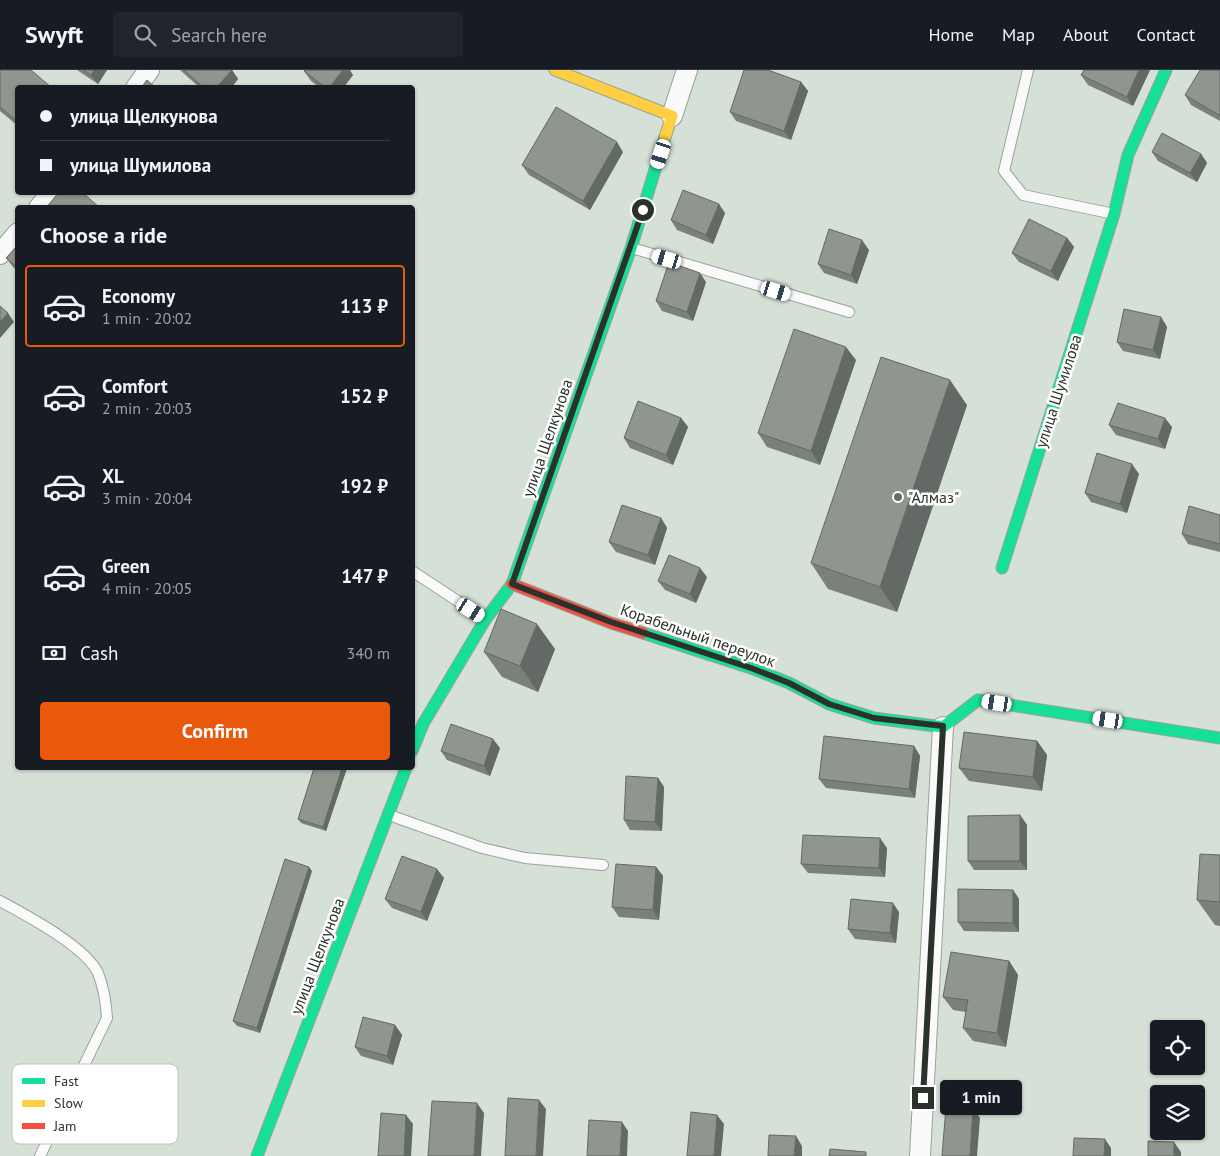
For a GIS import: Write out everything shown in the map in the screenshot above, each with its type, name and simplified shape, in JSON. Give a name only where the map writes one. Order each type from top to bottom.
[{"type":"street","points":[[138,85],[149,70]]},
{"type":"street","points":[[555,70],[595,81],[672,116],[687,70]]},
{"type":"street","name":"улица Шумилова","points":[[1002,568],[1114,214],[1128,155],[1166,70]]},
{"type":"street","name":"улица Щелкунова","points":[[415,744],[423,724],[486,620],[512,584],[631,248],[672,116]]},
{"type":"street","points":[[41,205],[50,195]]},
{"type":"street","points":[[0,254],[15,236]]},
{"type":"street","name":"Корабельный переулок","points":[[512,584],[611,622],[751,668],[789,683],[829,704],[874,718],[943,726]]},
{"type":"street","points":[[920,1156],[943,726],[978,700],[1220,738]]},
{"type":"street","name":"улица Щелкунова","points":[[257,1156],[405,770]]},
{"type":"lane","points":[[1028,70],[1004,171],[1023,195],[1114,214]]},
{"type":"lane","points":[[631,248],[849,312]]},
{"type":"lane","points":[[415,574],[486,620]]},
{"type":"lane","points":[[388,814],[482,848],[525,858],[603,865]]},
{"type":"lane","points":[[0,901],[26,915],[81,952],[97,972],[106,998],[106,1018],[84,1064]]},
{"type":"lane","points":[[40,1156],[46,1144]]},
{"type":"building","points":[[0,70],[31,70],[48,85],[15,85],[15,120],[0,107]]},
{"type":"building","points":[[84,70],[94,70],[91,75]]},
{"type":"building","points":[[184,70],[232,70],[219,85],[201,85]]},
{"type":"building","points":[[343,70],[331,85],[322,85],[304,71]]},
{"type":"building","points":[[744,70],[768,70],[801,82],[784,131],[730,112]]},
{"type":"building","points":[[1084,70],[1139,70],[1127,97],[1081,75]]},
{"type":"building","points":[[1200,70],[1220,70],[1219,115],[1185,95]]},
{"type":"building","points":[[147,80],[153,85],[143,85]]},
{"type":"building","points":[[556,107],[617,142],[583,201],[522,165]]},
{"type":"building","points":[[1162,133],[1201,154],[1190,173],[1152,152]]},
{"type":"building","points":[[683,190],[719,204],[706,235],[671,220]]},
{"type":"building","points":[[57,195],[85,195],[97,205],[48,205]]},
{"type":"building","points":[[1029,219],[1067,238],[1051,271],[1012,253]]},
{"type":"building","points":[[829,229],[862,240],[851,275],[818,264]]},
{"type":"building","points":[[15,248],[15,266],[6,258]]},
{"type":"building","points":[[669,262],[700,273],[687,312],[656,301]]},
{"type":"building","points":[[0,306],[8,313],[0,322]]},
{"type":"building","points":[[1124,309],[1161,317],[1153,350],[1117,342]]},
{"type":"building","points":[[794,329],[846,347],[811,451],[758,433]]},
{"type":"building","name":"\"Алмаз\"","points":[[881,357],[950,380],[880,587],[811,563]]},
{"type":"building","points":[[638,401],[681,418],[666,455],[624,438]]},
{"type":"building","points":[[1118,403],[1165,418],[1158,439],[1109,425]]},
{"type":"building","points":[[1097,453],[1132,464],[1120,504],[1085,493]]},
{"type":"building","points":[[622,505],[661,518],[648,555],[609,542]]},
{"type":"building","points":[[1189,506],[1220,515],[1220,544],[1182,534]]},
{"type":"building","points":[[669,555],[700,568],[690,594],[658,581]]},
{"type":"building","points":[[501,609],[537,624],[520,666],[484,652]]},
{"type":"building","points":[[451,724],[493,739],[484,766],[441,751]]},
{"type":"building","points":[[964,732],[1037,741],[1033,777],[959,768]]},
{"type":"building","points":[[824,736],[914,746],[909,789],[819,779]]},
{"type":"building","points":[[313,770],[341,770],[323,827],[298,819]]},
{"type":"building","points":[[626,776],[658,778],[655,822],[624,820]]},
{"type":"building","points":[[1020,815],[1020,861],[968,861],[968,816]]},
{"type":"building","points":[[803,835],[880,838],[879,868],[801,864]]},
{"type":"building","points":[[1200,854],[1220,855],[1220,902],[1197,900]]},
{"type":"building","points":[[402,856],[437,869],[421,912],[385,899]]},
{"type":"building","points":[[285,859],[309,867],[257,1028],[233,1021]]},
{"type":"building","points":[[616,864],[656,867],[653,910],[612,907]]},
{"type":"building","points":[[958,889],[1013,890],[1013,923],[958,922]]},
{"type":"building","points":[[851,899],[893,903],[890,933],[848,929]]},
{"type":"building","points":[[951,952],[1009,961],[997,1033],[963,1028],[968,1000],[943,997]]},
{"type":"building","points":[[363,1017],[395,1025],[387,1056],[355,1047]]},
{"type":"building","points":[[508,1098],[539,1100],[536,1156],[505,1156]]},
{"type":"building","points":[[432,1101],[477,1103],[474,1156],[428,1156]]},
{"type":"building","points":[[946,1107],[973,1109],[970,1156],[942,1156]]},
{"type":"building","points":[[691,1112],[717,1115],[714,1156],[687,1156]]},
{"type":"building","points":[[381,1113],[406,1115],[404,1156],[378,1156]]},
{"type":"building","points":[[589,1120],[622,1122],[620,1156],[587,1156]]},
{"type":"building","points":[[769,1135],[796,1136],[794,1156],[768,1156]]},
{"type":"building","points":[[1074,1138],[1105,1139],[1104,1156],[1073,1156]]},
{"type":"building","points":[[1148,1141],[1174,1142],[1174,1156],[1148,1156]]},
{"type":"building","points":[[830,1149],[866,1152],[866,1156],[829,1156]]},
{"type":"traffic: fast","points":[[1002,568],[1114,214],[1128,155],[1166,70]]},
{"type":"traffic: fast","points":[[415,744],[423,724],[485,620],[512,584],[631,248],[665,137]]},
{"type":"traffic: fast","points":[[643,633],[751,668],[789,683],[829,704],[874,718],[943,727],[978,700],[1220,738]]},
{"type":"traffic: fast","points":[[257,1156],[405,770]]},
{"type":"traffic: slow","points":[[555,70],[672,116],[665,137]]},
{"type":"traffic: jam","points":[[512,584],[611,623],[643,633]]},
{"type":"place","name":"\"Алмаз\"","points":[[898,497]]},
{"type":"route","points":[[643,210],[512,584],[611,622],[751,668],[789,683],[829,704],[874,718],[943,726],[923,1098]]}]
